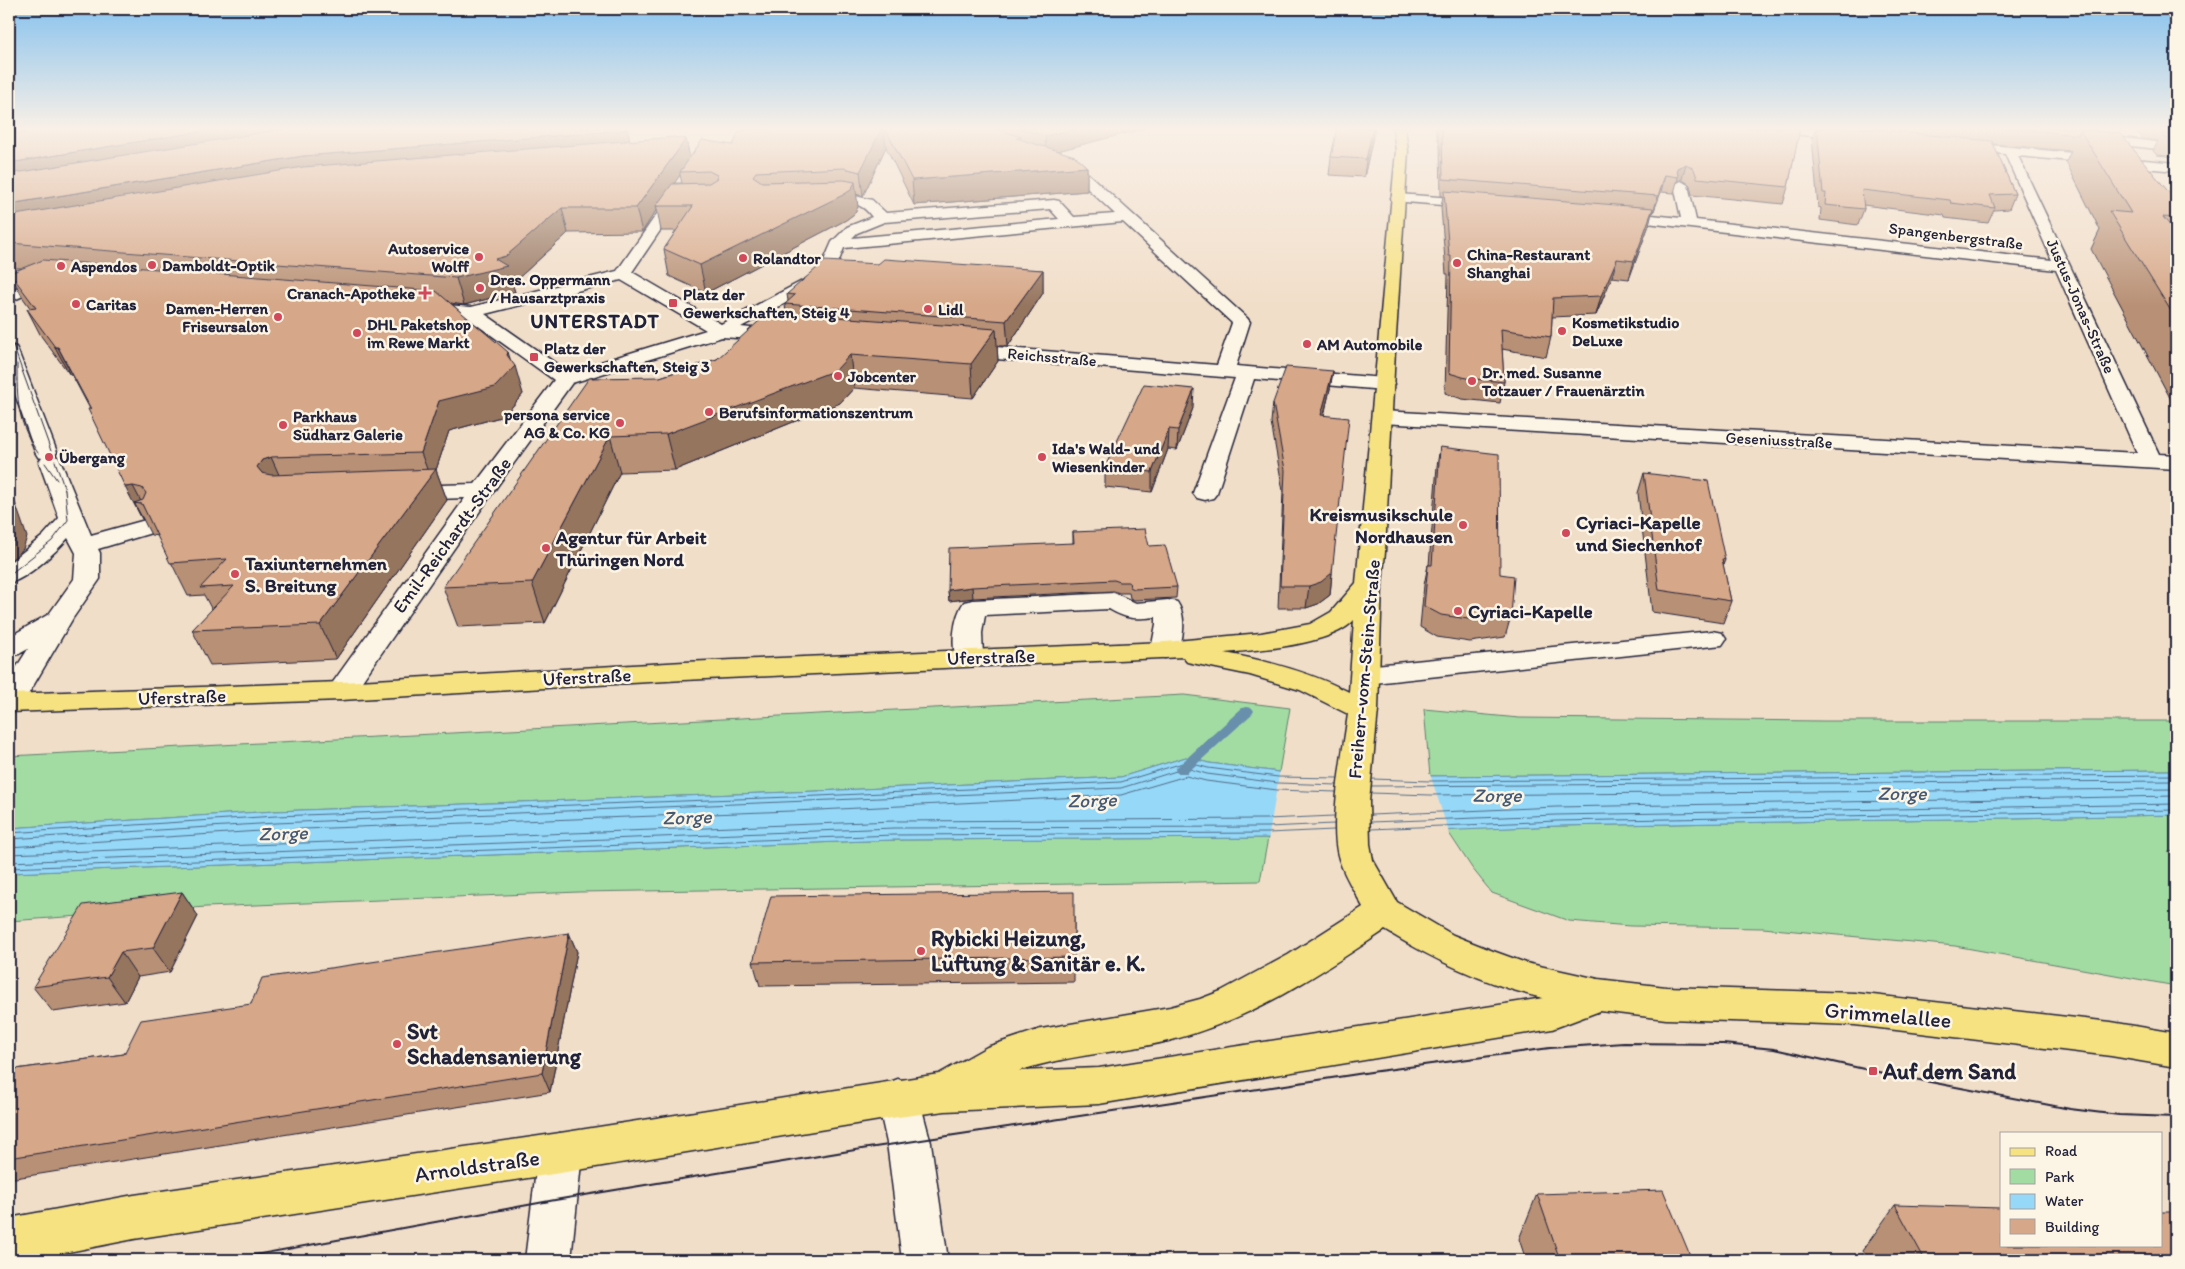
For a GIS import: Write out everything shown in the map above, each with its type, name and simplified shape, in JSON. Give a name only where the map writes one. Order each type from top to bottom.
[{"type":"main road","name":"Freiherr-vom-Stein-Straße","points":[[1384,912],[1356,860],[1353,844],[1353,802],[1364,710],[1369,584],[1373,552],[1399,187]]},
{"type":"main road","points":[[1165,650],[1261,641],[1318,631],[1341,618],[1369,584]]},
{"type":"main road","points":[[1165,650],[1255,667],[1310,684],[1364,710]]},
{"type":"main road","name":"Uferstraße","points":[[9,703],[340,691],[969,657],[1165,650]]},
{"type":"main road","points":[[945,1092],[1001,1059],[1041,1046],[1170,1024],[1206,1014],[1235,1002],[1301,966],[1384,912],[1440,945],[1480,962],[1524,978],[1598,995]]},
{"type":"main road","name":"Grimmelallee","points":[[1598,995],[1666,1003],[1855,1009],[2111,1039],[2176,1050]]},
{"type":"main road","name":"Arnoldstraße","points":[[9,1241],[134,1217],[560,1154],[898,1098],[945,1092],[1098,1086],[1552,1014],[1598,995]]},
{"type":"street","points":[[401,306],[471,312],[623,274],[680,202],[685,187]]},
{"type":"street","points":[[1094,187],[1241,322],[1225,371]]},
{"type":"street","points":[[1681,187],[1689,222]]},
{"type":"street","name":"Justus-Jonas-Straße","points":[[2027,187],[2151,460]]},
{"type":"street","points":[[802,199],[847,198],[867,204],[882,218]]},
{"type":"street","points":[[1398,198],[1494,206]]},
{"type":"street","points":[[471,312],[565,380],[721,331],[826,275],[837,245],[852,230],[882,218],[1054,204],[1070,222]]},
{"type":"street","name":"Spangenbergstraße","points":[[1601,214],[1689,222],[2063,266]]},
{"type":"street","points":[[837,245],[1126,217]]},
{"type":"street","points":[[623,274],[721,331],[800,337]]},
{"type":"street","points":[[18,275],[73,279]]},
{"type":"street","points":[[9,297],[53,278]]},
{"type":"street","name":"Reichsstraße","points":[[936,348],[1384,384]]},
{"type":"street","points":[[9,351],[71,519],[86,549],[87,579],[60,618],[9,703]]},
{"type":"street","points":[[1205,493],[1246,373]]},
{"type":"street","name":"Emil-Reichardt-Straße","points":[[340,691],[486,486],[565,380]]},
{"type":"street","name":"Geseniusstraße","points":[[1382,417],[2176,462]]},
{"type":"street","points":[[383,493],[486,486]]},
{"type":"street","points":[[9,575],[52,541],[71,519]]},
{"type":"street","points":[[86,549],[151,530]]},
{"type":"street","points":[[969,657],[968,633],[973,608],[1114,601],[1132,611],[1168,608],[1170,624],[1165,650]]},
{"type":"street","points":[[9,648],[60,618]]},
{"type":"street","points":[[1365,675],[1712,639]]},
{"type":"street","points":[[898,1098],[909,1143],[925,1260]]},
{"type":"street","points":[[548,1260],[560,1154]]},
{"type":"green space","points":[[1184,695],[1290,708],[1279,772],[1209,763],[1186,757],[1121,777],[818,791],[275,811],[9,828],[9,756]]},
{"type":"green space","points":[[1424,709],[1519,718],[1824,721],[2176,721],[2176,770],[1430,776]]},
{"type":"green space","points":[[2176,815],[2176,851],[2168,852],[2176,861],[2176,986],[1955,946],[1763,928],[1630,926],[1569,921],[1492,893],[1472,868],[1447,830],[1557,826]]},
{"type":"green space","points":[[1268,838],[1260,881],[579,892],[206,907],[9,921],[9,873],[894,840]]},
{"type":"water","name":"Zorge","points":[[1186,757],[1209,763],[1279,772],[1430,776],[2176,770],[2176,815],[1557,826],[1268,838],[894,840],[9,873],[9,828],[275,811],[818,791],[1121,777]]},
{"type":"pier","points":[[1280,769],[1430,774],[1449,833],[1268,841]]},
{"type":"building","points":[[9,187],[112,187],[9,204]]},
{"type":"building","points":[[182,187],[651,187],[636,208],[562,208],[506,256],[495,259],[507,266],[456,278],[9,243],[9,216]]},
{"type":"building","points":[[670,187],[852,187],[843,195],[700,265],[664,249],[693,206],[656,206]]},
{"type":"building","points":[[1547,187],[1661,187],[1658,196]]},
{"type":"building","points":[[1822,187],[2012,187],[2015,194],[1990,195],[1995,208],[1951,203],[1950,200],[1862,190],[1864,209],[1825,205],[1826,193],[1823,193]]},
{"type":"building","points":[[2115,187],[2165,187],[2176,201],[2176,218],[2163,217],[2176,233],[2176,319],[2109,211],[2131,213]]},
{"type":"building","points":[[1444,191],[1653,208],[1634,261],[1617,259],[1601,296],[1553,298],[1551,337],[1501,329],[1504,382],[1466,378],[1449,373],[1451,256],[1449,256]]},
{"type":"building","points":[[884,259],[1043,270],[1006,321],[785,304],[795,295],[787,294],[825,261],[878,264]]},
{"type":"building","points":[[43,260],[436,291],[508,352],[507,355],[515,366],[495,387],[439,401],[421,453],[271,457],[262,460],[257,467],[262,473],[271,475],[436,469],[320,625],[192,630],[234,586],[200,588],[227,559],[170,563],[142,504],[134,503],[143,500],[146,493],[142,488],[125,487],[88,409],[91,409],[58,347],[55,347],[27,309],[36,308],[10,273]]},
{"type":"building","points":[[769,312],[996,329],[971,364],[850,355],[836,370],[666,434],[610,436],[532,583],[443,587],[589,378],[660,377],[717,359]]},
{"type":"building","points":[[1286,367],[1333,371],[1321,415],[1349,418],[1332,573],[1321,582],[1309,586],[1280,586],[1285,470],[1273,403]]},
{"type":"building","points":[[1144,384],[1194,389],[1178,430],[1169,429],[1152,472],[1105,467]]},
{"type":"building","name":"Kreismusikschule Nordhausen","points":[[1440,447],[1499,454],[1500,574],[1514,576],[1511,616],[1475,620],[1441,615],[1424,606],[1428,565],[1432,565]]},
{"type":"building","points":[[1644,473],[1708,481],[1725,560],[1722,559],[1731,601],[1659,590]]},
{"type":"building","points":[[1145,529],[1149,546],[1165,545],[1177,587],[1134,589],[1130,587],[1129,582],[1114,580],[972,587],[948,590],[949,548],[1074,543],[1073,532]]},
{"type":"building","points":[[182,892],[153,948],[121,952],[107,977],[33,987],[83,905]]},
{"type":"building","name":"Rybicki Heizung, Lüftung & Sanitär e. K.","points":[[1074,892],[1074,957],[753,962],[771,896]]},
{"type":"building","points":[[569,933],[542,1073],[9,1158],[9,1070],[124,1054],[141,1020],[251,1004],[262,978]]},
{"type":"building","points":[[1663,1190],[1692,1260],[1560,1260],[1537,1194]]},
{"type":"building","points":[[1895,1205],[2000,1208],[2000,1246],[2162,1246],[2162,1212],[2176,1212],[2176,1260],[1925,1260]]},
{"type":"waterway","points":[[1182,770],[1247,711]]},
{"type":"tram line","points":[[9,334],[51,451]]},
{"type":"tram line","points":[[17,364],[18,400],[22,421],[38,453]]},
{"type":"tram line","points":[[9,575],[52,541],[68,520],[65,490],[55,461]]},
{"type":"tram line","points":[[45,463],[57,480]]},
{"type":"tram line","points":[[228,1260],[555,1200],[855,1150],[1371,1072],[1550,1048],[1624,1043],[1723,1044],[1774,1049],[1873,1071],[2070,1109],[2119,1115],[2176,1117]]},
{"type":"place","name":"Autoservice Wolff","points":[[479,257]]},
{"type":"place","name":"Rolandtor","points":[[743,258]]},
{"type":"place","name":"China-Restaurant Shanghai","points":[[1457,263]]},
{"type":"place","name":"Damboldt-Optik","points":[[152,265]]},
{"type":"place","name":"Aspendos","points":[[61,266]]},
{"type":"place","name":"Dres. Oppermann / Hausarztpraxis","points":[[480,288]]},
{"type":"place","name":"Cranach-Apotheke","points":[[425,293]]},
{"type":"place","name":"Platz der Gewerkschaften, Steig 4","points":[[673,303]]},
{"type":"place","name":"Caritas","points":[[76,304]]},
{"type":"place","name":"Lidl","points":[[928,309]]},
{"type":"place","name":"Damen-Herren Friseursalon","points":[[278,317]]},
{"type":"place","name":"Kosmetikstudio DeLuxe","points":[[1562,331]]},
{"type":"place","name":"DHL Paketshop im Rewe Markt","points":[[357,333]]},
{"type":"place","name":"AM Automobile","points":[[1307,344]]},
{"type":"place","name":"Platz der Gewerkschaften, Steig 3","points":[[534,357]]},
{"type":"place","name":"Jobcenter","points":[[838,376]]},
{"type":"place","name":"Dr. med. Susanne Totzauer / Frauenärztin","points":[[1472,381]]},
{"type":"place","name":"Berufsinformationszentrum","points":[[709,412]]},
{"type":"place","name":"persona service AG & Co. KG","points":[[620,423]]},
{"type":"place","name":"Parkhaus Südharz Galerie","points":[[283,425]]},
{"type":"place","name":"Übergang","points":[[49,457]]},
{"type":"place","name":"Ida's Wald- und Wiesenkinder","points":[[1042,457]]},
{"type":"place","name":"Kreismusikschule Nordhausen","points":[[1463,525]]},
{"type":"place","name":"Cyriaci-Kapelle und Siechenhof","points":[[1566,533]]},
{"type":"place","name":"Agentur für Arbeit Thüringen Nord","points":[[546,548]]},
{"type":"place","name":"Taxiunternehmen S. Breitung","points":[[235,574]]},
{"type":"place","name":"Cyriaci-Kapelle","points":[[1458,611]]},
{"type":"place","name":"Rybicki Heizung, Lüftung & Sanitär e. K.","points":[[921,951]]},
{"type":"place","name":"Svt Schadensanierung","points":[[397,1044]]},
{"type":"place","name":"Auf dem Sand","points":[[1873,1071]]},
{"type":"district","name":"UNTERSTADT","points":[[595,321]]}]
